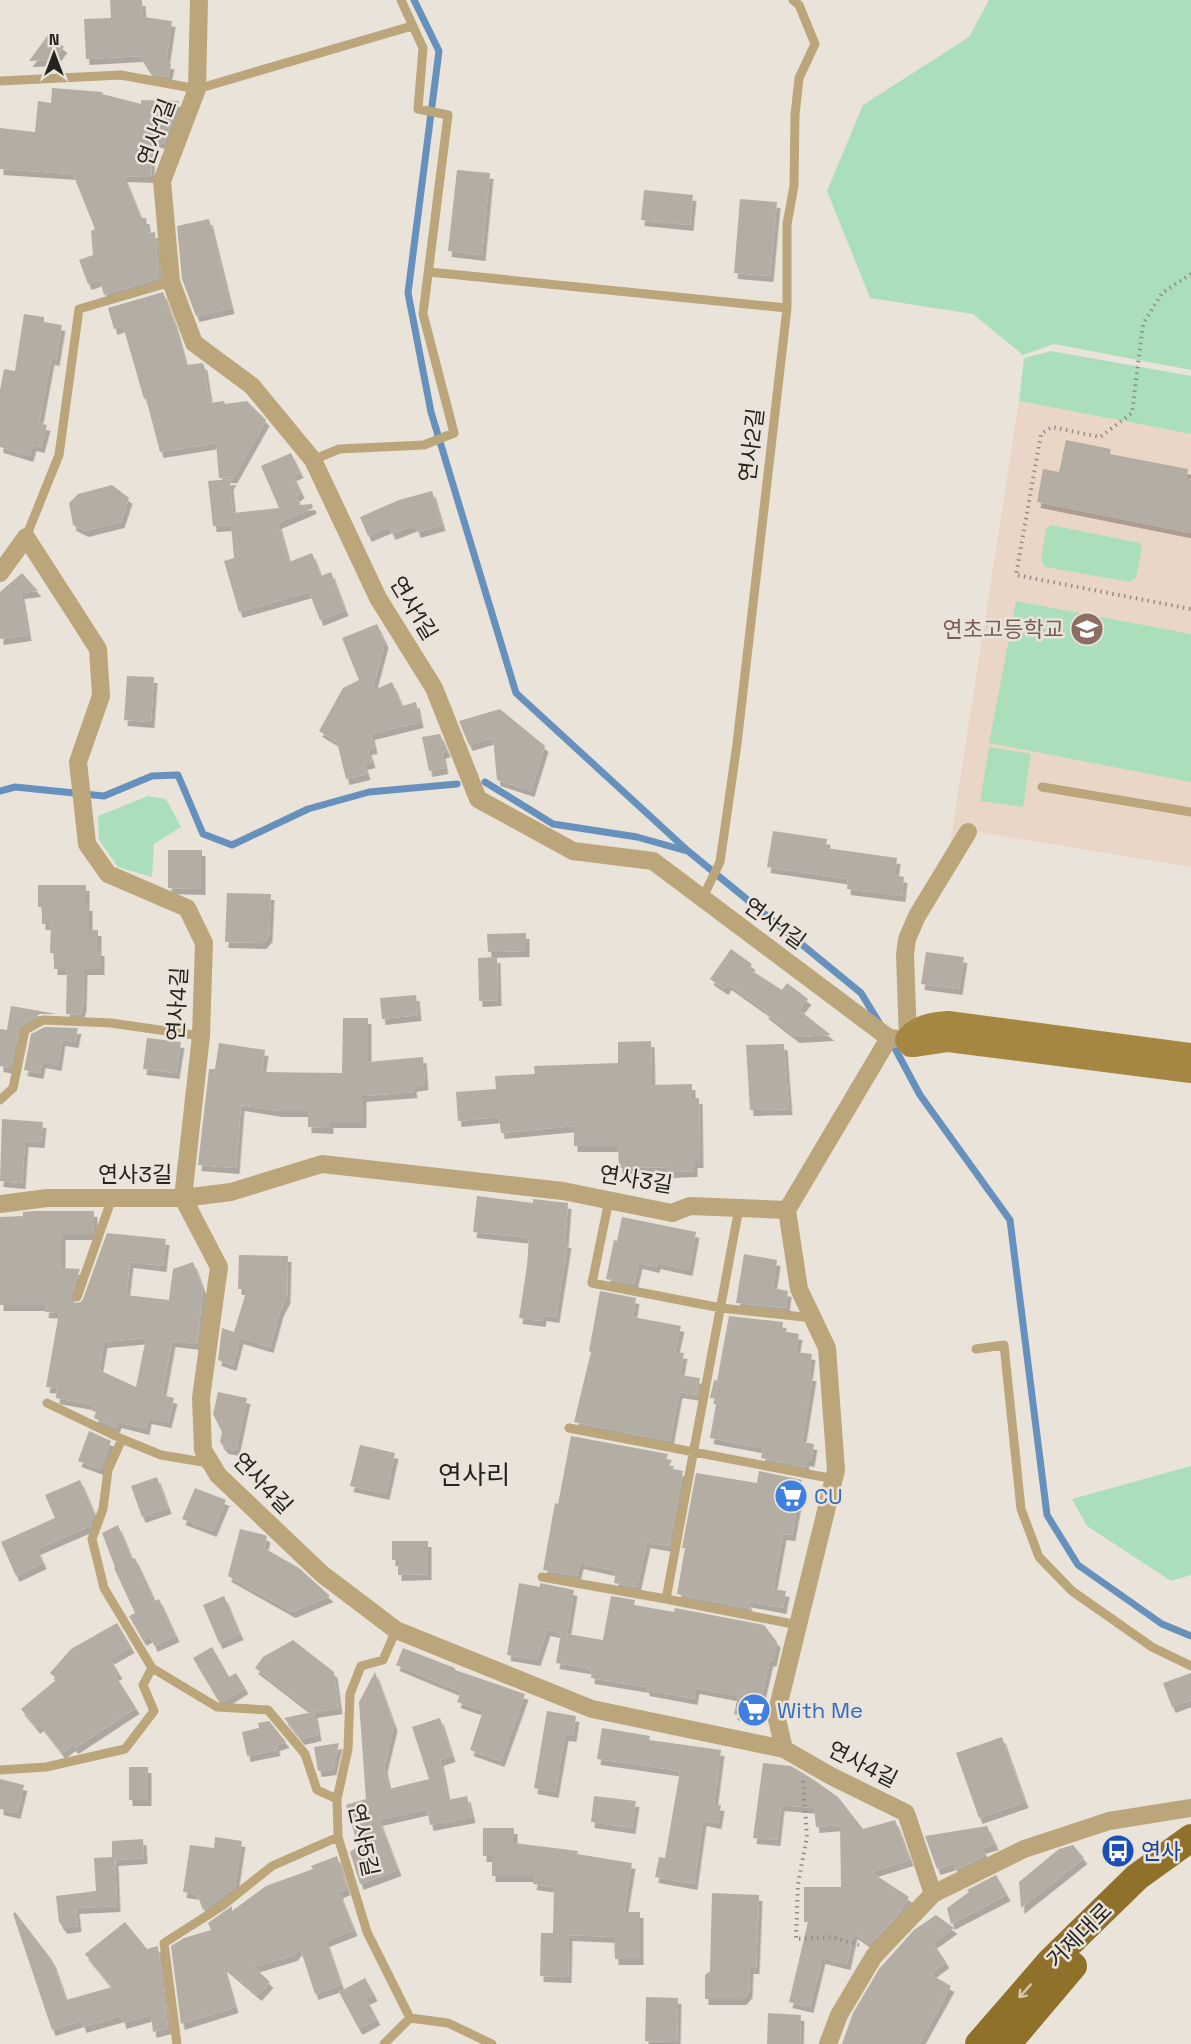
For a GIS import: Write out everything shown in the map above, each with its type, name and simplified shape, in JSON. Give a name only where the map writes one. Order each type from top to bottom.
[{"type":"main road","name":"거제대로","points":[[979,2044],[1051,1961],[1137,1877],[1191,1838]]},
{"type":"main road","name":"거제대로","points":[[1008,2043],[1068,1970],[1153,1886],[1191,1861]]},
{"type":"street","name":"연사1길","points":[[199,0],[197,89],[162,182],[171,282],[194,343],[252,386],[313,460],[378,598],[434,688],[478,799],[573,851],[653,861],[867,1023],[898,1039]]},
{"type":"street","points":[[0,573],[26,537]]},
{"type":"street","name":"연사4길","points":[[26,537],[98,649],[101,696],[78,762],[87,844],[108,874],[187,908],[204,943],[201,1036],[183,1198],[219,1267],[201,1398],[203,1449],[218,1475],[322,1575],[396,1630],[592,1709],[784,1749],[831,1776],[906,1813],[933,1894]]},
{"type":"street","points":[[784,1749],[776,1715],[836,1470],[827,1348],[799,1289],[787,1210],[898,1039],[907,939],[917,916],[968,832]]},
{"type":"street","points":[[898,1039],[931,1025],[948,1024],[1191,1056]]},
{"type":"street","points":[[898,1039],[910,1044],[948,1039],[1191,1070]]},
{"type":"street","name":"연사3길","points":[[0,1204],[47,1198],[183,1198],[231,1192],[322,1164],[562,1191],[672,1214],[690,1206],[787,1210]]},
{"type":"street","points":[[828,2044],[839,2015],[874,1956],[933,1894],[1024,1849],[1109,1821],[1191,1808]]},
{"type":"lane","points":[[313,460],[339,449],[424,445],[454,433],[423,314],[448,115],[418,109],[423,48],[401,0]]},
{"type":"lane","name":"연사2길","points":[[702,899],[720,862],[737,744],[787,308],[787,224],[794,186],[795,115],[800,78],[815,44],[799,5],[793,0]]},
{"type":"lane","points":[[0,81],[121,75],[197,89],[412,26]]},
{"type":"lane","points":[[429,272],[787,308]]},
{"type":"lane","points":[[26,537],[59,455],[79,309],[171,282]]},
{"type":"lane","points":[[1042,787],[1191,812]]},
{"type":"lane","points":[[0,1100],[14,1088],[25,1030],[43,1020],[111,1023],[201,1036]]},
{"type":"lane","points":[[77,1298],[112,1198]]},
{"type":"lane","points":[[609,1200],[592,1283],[721,1308],[813,1318]]},
{"type":"lane","points":[[666,1599],[739,1208]]},
{"type":"lane","points":[[976,1349],[1004,1345],[1021,1509],[1039,1557],[1072,1591],[1152,1647],[1191,1666]]},
{"type":"lane","points":[[48,1403],[161,1455],[211,1463]]},
{"type":"lane","points":[[569,1428],[834,1479]]},
{"type":"lane","points":[[0,1770],[46,1767],[125,1749],[154,1711],[143,1685],[152,1668],[104,1588],[92,1539],[103,1509],[108,1470],[122,1439]]},
{"type":"lane","points":[[542,1577],[798,1625]]},
{"type":"lane","points":[[337,1799],[348,1749],[350,1694],[361,1666],[383,1660],[396,1630]]},
{"type":"lane","name":"연사5길","points":[[152,1668],[217,1707],[268,1710],[305,1754],[318,1790],[337,1799],[338,1837],[367,1932],[410,2018]]},
{"type":"lane","points":[[177,2044],[164,1943],[222,1906],[272,1866],[338,1837]]},
{"type":"lane","points":[[384,2044],[410,2018],[448,2023],[492,2044]]},
{"type":"path","points":[[1191,274],[1162,292],[1143,324],[1132,413],[1100,436],[1052,427],[1041,434],[1016,575],[1191,609]]},
{"type":"path","points":[[802,1759],[807,1837],[798,1884],[796,1939],[831,1937],[858,1945],[874,1956]]},
{"type":"shaded area","name":"연초고등학교","points":[[1019,401],[1191,434],[1191,867],[977,832],[967,823],[950,845]]},
{"type":"green space","points":[[989,0],[1191,0],[1191,370],[1054,344],[1023,355],[973,314],[870,298],[827,191],[863,105],[969,37]]},
{"type":"green space","points":[[1051,351],[1191,376],[1191,434],[1019,401],[1024,358]]},
{"type":"green space","points":[[1051,525],[1140,543],[1142,549],[1136,578],[1130,582],[1045,567],[1041,561],[1046,529]]},
{"type":"green space","points":[[1016,601],[1191,634],[1191,782],[989,743]]},
{"type":"green space","points":[[989,747],[1031,754],[1023,807],[980,801]]},
{"type":"green space","points":[[148,796],[166,799],[181,827],[154,844],[152,877],[118,867],[99,840],[98,816]]},
{"type":"green space","points":[[1191,1466],[1191,1575],[1171,1581],[1087,1526],[1072,1499]]},
{"type":"building","points":[[110,0],[142,0],[143,17],[172,21],[166,62],[171,64],[168,77],[151,74],[140,56],[86,59],[84,19],[111,18]]},
{"type":"building","points":[[48,35],[64,47],[54,60],[29,61]]},
{"type":"building","points":[[52,88],[103,92],[102,94],[141,104],[141,100],[179,101],[164,144],[152,140],[151,177],[124,176],[141,218],[146,218],[148,233],[155,232],[159,278],[104,295],[100,280],[88,284],[79,260],[93,255],[91,231],[95,229],[73,174],[0,169],[0,128],[35,132],[38,101],[51,103]]},
{"type":"building","points":[[457,170],[490,173],[482,255],[448,251]]},
{"type":"building","points":[[644,190],[693,195],[690,225],[641,220]]},
{"type":"building","points":[[740,199],[777,202],[770,276],[734,273]]},
{"type":"building","points":[[209,219],[231,308],[196,316],[182,279],[177,226]]},
{"type":"building","points":[[163,292],[186,365],[202,363],[204,365],[210,403],[224,401],[225,404],[247,401],[266,420],[234,477],[219,478],[216,443],[160,452],[123,326],[114,329],[108,308]]},
{"type":"building","points":[[24,314],[44,317],[44,322],[62,325],[56,360],[51,359],[39,423],[47,425],[41,447],[33,445],[30,456],[0,447],[0,390],[4,369],[15,371]]},
{"type":"building","points":[[1066,440],[1111,449],[1110,454],[1188,469],[1186,479],[1191,480],[1191,533],[1037,502],[1043,469],[1059,472]]},
{"type":"building","points":[[291,453],[300,472],[293,475],[301,492],[296,496],[300,505],[312,504],[313,508],[278,523],[289,562],[312,553],[321,576],[331,572],[345,610],[320,620],[309,592],[239,612],[224,561],[234,558],[231,525],[213,526],[208,481],[233,479],[230,484],[233,513],[279,508],[261,466]]},
{"type":"building","points":[[112,485],[129,498],[121,522],[85,531],[73,525],[69,503],[78,494]]},
{"type":"building","points":[[432,491],[442,525],[417,532],[415,525],[392,534],[389,527],[368,536],[360,517],[399,500]]},
{"type":"building","points":[[22,573],[38,591],[21,593],[28,635],[0,639],[0,592]]},
{"type":"building","points":[[377,624],[385,642],[372,691],[392,682],[402,706],[416,702],[420,722],[371,734],[374,748],[368,749],[372,762],[364,764],[367,774],[346,779],[337,742],[319,731],[343,688],[359,680],[342,638]]},
{"type":"building","points":[[127,676],[154,677],[151,722],[124,720]]},
{"type":"building","points":[[500,709],[545,746],[531,791],[497,780],[493,738],[469,745],[459,721]]},
{"type":"building","points":[[440,734],[447,751],[442,753],[445,768],[429,771],[422,737]]},
{"type":"building","points":[[773,831],[827,839],[826,848],[897,858],[895,875],[904,877],[902,896],[847,889],[848,879],[767,867]]},
{"type":"building","points":[[168,850],[202,850],[202,889],[168,888]]},
{"type":"building","points":[[38,885],[86,885],[89,930],[98,930],[101,969],[84,969],[83,1005],[80,1015],[66,1014],[67,969],[54,969],[54,953],[50,953],[51,924],[42,924],[42,907],[38,907]]},
{"type":"building","points":[[227,893],[271,894],[269,936],[263,943],[225,942]]},
{"type":"building","points":[[526,933],[526,951],[488,952],[487,934]]},
{"type":"building","points":[[731,949],[752,964],[749,969],[782,990],[787,983],[808,999],[799,1010],[831,1035],[796,1037],[765,1013],[766,1011],[728,984],[725,989],[710,979]]},
{"type":"building","points":[[926,952],[964,957],[959,989],[921,984]]},
{"type":"building","points":[[497,957],[498,1000],[479,1001],[478,958]]},
{"type":"building","points":[[416,995],[418,1015],[382,1019],[380,998]]},
{"type":"building","points":[[11,1006],[57,1014],[40,1014],[20,1026],[10,1068],[0,1066],[0,1029],[7,1030]]},
{"type":"building","points":[[343,1018],[368,1018],[368,1062],[423,1057],[425,1084],[413,1086],[414,1092],[363,1096],[363,1122],[330,1122],[330,1128],[308,1127],[308,1111],[279,1111],[241,1105],[236,1168],[198,1165],[209,1069],[215,1069],[219,1043],[265,1050],[262,1072],[342,1073]]},
{"type":"building","points":[[45,1027],[78,1028],[75,1042],[62,1040],[58,1065],[42,1062],[40,1073],[24,1070],[31,1034]]},
{"type":"building","points":[[147,1038],[181,1042],[176,1073],[143,1069]]},
{"type":"building","points":[[651,1041],[652,1085],[692,1084],[692,1098],[699,1098],[700,1162],[694,1162],[694,1171],[668,1172],[667,1167],[619,1168],[618,1146],[574,1146],[574,1126],[501,1133],[499,1117],[458,1121],[456,1092],[496,1089],[495,1076],[535,1074],[534,1066],[618,1063],[618,1042]]},
{"type":"building","points":[[784,1044],[789,1109],[750,1110],[746,1045]]},
{"type":"building","points":[[2,1119],[43,1122],[41,1142],[25,1141],[22,1183],[0,1181]]},
{"type":"building","points":[[477,1196],[533,1203],[533,1199],[568,1203],[565,1242],[568,1242],[556,1317],[543,1315],[542,1321],[519,1318],[529,1238],[473,1232]]},
{"type":"building","points":[[94,1211],[92,1234],[62,1234],[62,1268],[80,1269],[71,1295],[75,1303],[83,1299],[107,1233],[166,1239],[163,1266],[130,1262],[126,1295],[169,1300],[173,1269],[193,1262],[203,1289],[197,1344],[172,1341],[162,1395],[174,1398],[168,1422],[148,1418],[146,1429],[118,1422],[116,1428],[94,1418],[96,1412],[91,1410],[94,1405],[56,1398],[57,1388],[46,1387],[59,1313],[45,1312],[46,1305],[0,1305],[0,1217],[23,1216],[23,1212]],"holes":[[[146,1338],[136,1387],[99,1370],[104,1342]]]},
{"type":"building","points":[[622,1217],[696,1232],[689,1270],[657,1263],[656,1267],[639,1263],[634,1284],[606,1279],[614,1240],[617,1241]]},
{"type":"building","points":[[744,1254],[777,1260],[773,1288],[788,1291],[786,1308],[736,1303]]},
{"type":"building","points":[[239,1255],[288,1256],[287,1297],[280,1311],[270,1347],[240,1338],[233,1365],[218,1360],[222,1328],[234,1332],[247,1289],[238,1289]]},
{"type":"building","points":[[600,1291],[636,1298],[633,1317],[681,1326],[675,1352],[684,1353],[680,1375],[700,1378],[697,1395],[679,1392],[670,1441],[574,1422],[591,1352],[589,1351]]},
{"type":"building","points":[[729,1316],[783,1322],[782,1331],[799,1334],[796,1352],[812,1354],[809,1375],[813,1375],[802,1442],[814,1444],[811,1461],[806,1460],[805,1467],[761,1458],[763,1448],[710,1438],[717,1399],[710,1398],[714,1380],[717,1381]]},
{"type":"building","points":[[218,1392],[247,1398],[236,1450],[225,1448],[220,1442],[222,1432],[213,1414]]},
{"type":"building","points":[[89,1431],[111,1441],[100,1469],[78,1461]]},
{"type":"building","points":[[571,1436],[668,1454],[666,1460],[670,1460],[669,1468],[683,1471],[669,1546],[647,1542],[637,1587],[614,1583],[616,1571],[580,1563],[577,1576],[543,1570],[555,1503],[558,1504]]},
{"type":"building","points":[[360,1445],[395,1453],[386,1494],[350,1486]]},
{"type":"building","points":[[759,1471],[802,1480],[792,1535],[783,1534],[773,1589],[786,1591],[783,1608],[746,1601],[752,1609],[677,1594],[685,1548],[682,1548],[696,1473],[757,1483]]},
{"type":"building","points":[[157,1477],[168,1508],[142,1517],[131,1486]]},
{"type":"building","points":[[80,1480],[94,1513],[90,1526],[37,1549],[43,1563],[16,1576],[1,1542],[55,1518],[45,1495]]},
{"type":"building","points":[[195,1488],[226,1500],[213,1531],[182,1519]]},
{"type":"building","points":[[118,1525],[132,1559],[135,1558],[155,1601],[159,1599],[176,1636],[154,1646],[150,1636],[143,1640],[129,1616],[135,1613],[114,1568],[102,1533]]},
{"type":"building","points":[[240,1529],[265,1535],[267,1537],[264,1548],[299,1568],[330,1596],[292,1612],[228,1576]]},
{"type":"building","points":[[392,1541],[428,1541],[428,1574],[398,1575],[398,1560],[392,1560]]},
{"type":"building","points":[[519,1583],[540,1587],[540,1583],[574,1590],[567,1634],[603,1640],[611,1596],[635,1600],[634,1605],[674,1612],[675,1608],[764,1625],[777,1642],[773,1661],[770,1660],[756,1719],[734,1714],[738,1696],[696,1688],[694,1699],[646,1690],[646,1687],[591,1678],[592,1669],[556,1663],[561,1633],[547,1630],[537,1660],[507,1655]]},
{"type":"building","points":[[224,1596],[240,1634],[219,1643],[203,1605]]},
{"type":"building","points":[[117,1623],[131,1647],[110,1659],[119,1673],[115,1675],[136,1708],[75,1748],[72,1745],[62,1753],[40,1725],[37,1728],[21,1709],[57,1679],[50,1673],[71,1649]]},
{"type":"building","points":[[293,1640],[334,1672],[339,1708],[314,1712],[318,1735],[301,1739],[284,1718],[312,1712],[255,1668],[263,1657]]},
{"type":"building","points":[[212,1647],[229,1677],[236,1673],[245,1688],[224,1701],[218,1700],[193,1658]]},
{"type":"building","points":[[403,1648],[455,1668],[455,1670],[525,1694],[501,1761],[470,1750],[483,1711],[457,1702],[461,1692],[396,1665]]},
{"type":"building","points":[[375,1672],[394,1725],[384,1767],[389,1789],[429,1779],[412,1727],[440,1718],[452,1756],[440,1760],[448,1800],[467,1796],[472,1817],[430,1825],[427,1809],[379,1820],[398,1870],[360,1884],[350,1852],[358,1846],[346,1805],[366,1799],[359,1702]]},
{"type":"building","points":[[1191,1673],[1191,1700],[1172,1707],[1163,1683]]},
{"type":"building","points":[[547,1711],[576,1716],[573,1736],[565,1735],[555,1792],[534,1788]]},
{"type":"building","points":[[269,1721],[286,1742],[276,1745],[277,1750],[247,1756],[242,1732],[259,1728],[258,1723]]},
{"type":"building","points":[[602,1728],[650,1736],[649,1740],[721,1750],[714,1804],[721,1805],[718,1823],[703,1820],[694,1884],[655,1877],[659,1857],[665,1858],[680,1771],[597,1759]]},
{"type":"building","points":[[1002,1737],[1025,1802],[979,1818],[956,1753]]},
{"type":"building","points":[[339,1743],[333,1769],[318,1771],[314,1747]]},
{"type":"building","points":[[763,1763],[791,1766],[811,1778],[838,1797],[863,1829],[895,1820],[910,1860],[871,1872],[909,1897],[896,1917],[870,1944],[854,1933],[847,1964],[822,1958],[810,2007],[789,2002],[808,1922],[804,1922],[804,1887],[841,1887],[840,1825],[816,1827],[814,1808],[781,1805],[777,1840],[753,1838]]},
{"type":"building","points":[[129,1767],[148,1767],[148,1800],[129,1800]]},
{"type":"building","points":[[0,1779],[24,1785],[17,1813],[0,1809]]},
{"type":"building","points":[[594,1796],[636,1801],[632,1828],[591,1822]]},
{"type":"building","points":[[987,1826],[995,1844],[982,1848],[986,1855],[956,1870],[953,1864],[937,1869],[925,1836]]},
{"type":"building","points":[[483,1828],[514,1828],[514,1843],[578,1851],[577,1854],[632,1863],[624,1912],[640,1912],[640,1959],[615,1959],[614,1937],[569,1935],[568,1977],[540,1976],[541,1933],[553,1933],[554,1887],[533,1884],[535,1876],[492,1876],[492,1856],[483,1856]]},
{"type":"building","points":[[215,1837],[242,1841],[235,1887],[203,1910],[197,1894],[183,1892],[190,1845],[214,1848]]},
{"type":"building","points":[[143,1839],[144,1858],[115,1860],[117,1906],[76,1908],[78,1926],[64,1928],[59,1922],[56,1896],[96,1891],[94,1858],[112,1857],[112,1841]]},
{"type":"building","points":[[1073,1845],[1084,1858],[1021,1908],[1019,1882],[1059,1849]]},
{"type":"building","points":[[337,1856],[347,1889],[340,1892],[340,1895],[354,1930],[326,1941],[341,1985],[315,1994],[300,1948],[294,1955],[254,1967],[270,1982],[258,1995],[223,1965],[235,2007],[181,2024],[171,1946],[184,1938],[211,1930],[208,1923],[232,1906],[232,1911],[266,1886],[313,1869],[311,1866]]},
{"type":"building","points":[[996,1875],[1007,1895],[951,1924],[947,1908],[969,1892],[967,1890]]},
{"type":"building","points":[[712,1893],[759,1895],[756,1968],[750,1968],[749,1992],[743,1999],[705,1999],[705,1975],[710,1971]]},
{"type":"building","points":[[15,1912],[52,1960],[66,2000],[112,1987],[85,1954],[125,1922],[147,1949],[158,1946],[168,2028],[153,2032],[151,2015],[123,2023],[121,2016],[83,2027],[81,2021],[52,2030],[13,1914]]},
{"type":"building","points":[[936,1915],[954,1928],[933,1943],[946,1962],[930,1974],[951,1986],[919,2044],[842,2044],[853,2013],[879,1969],[914,1930]]},
{"type":"building","points":[[365,1978],[374,1995],[366,1999],[377,2019],[359,2029],[339,1992]]},
{"type":"building","points":[[646,1997],[678,1998],[677,2042],[645,2041]]},
{"type":"building","points":[[768,2013],[801,2015],[800,2044],[767,2044]]},
{"type":"waterway","points":[[414,0],[439,51],[408,293],[431,412],[516,693],[688,851],[861,993],[880,1024]]},
{"type":"waterway","points":[[0,791],[15,787],[104,796],[152,776],[178,775],[203,834],[232,845],[308,809],[369,792],[457,784]]},
{"type":"waterway","points":[[485,782],[553,824],[637,837],[687,851]]},
{"type":"waterway","points":[[891,1041],[920,1095],[1010,1220],[1047,1515],[1078,1565],[1162,1624],[1191,1636]]},
{"type":"place","name":"연초고등학교","points":[[1087,629]]},
{"type":"place","name":"CU","points":[[791,1496]]},
{"type":"place","name":"With Me","points":[[754,1710]]},
{"type":"place","name":"연사","points":[[1118,1851]]},
{"type":"district","name":"연사리","points":[[474,1475]]}]
